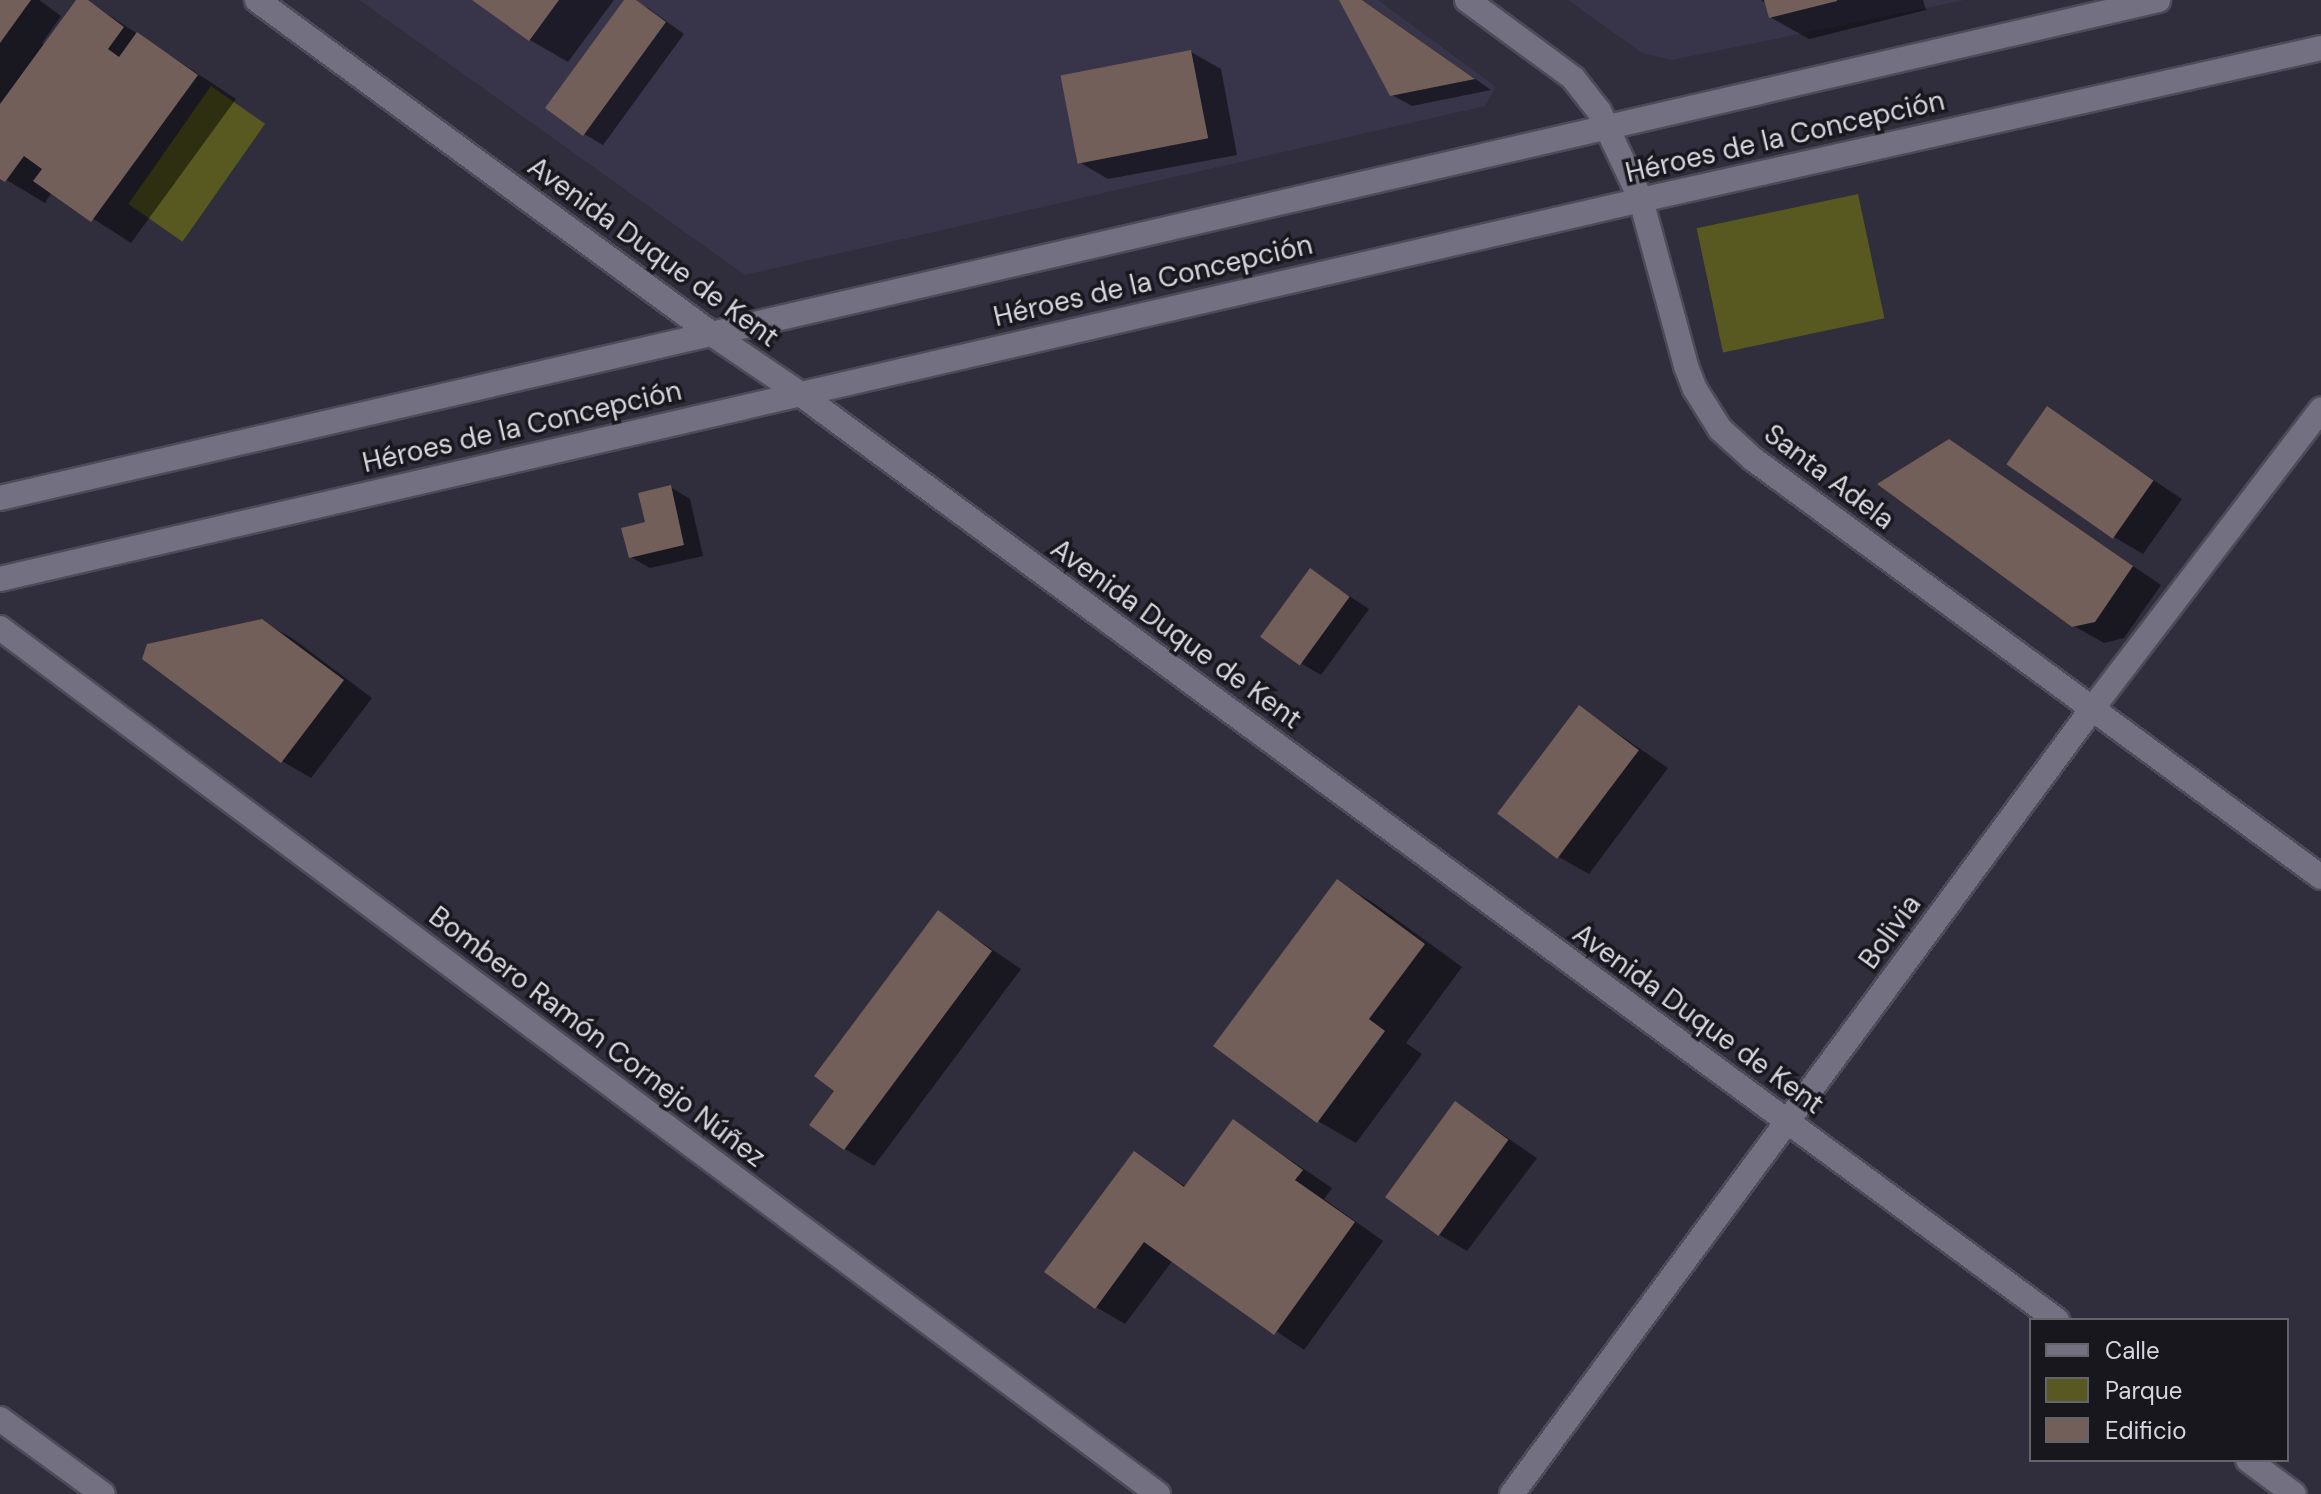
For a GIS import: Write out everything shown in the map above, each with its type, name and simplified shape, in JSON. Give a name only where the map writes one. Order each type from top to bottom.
[{"type":"street","name":"Avenida Duque de Kent","points":[[257,0],[712,334],[799,393],[2054,1318]]},
{"type":"street","name":"Santa Adela","points":[[1467,0],[1573,78],[1591,99],[1641,200],[1686,366],[1701,400],[1720,429],[1753,459],[2321,877]]},
{"type":"street","name":"Héroes de la Concepción","points":[[0,498],[1605,125],[2158,0]]},
{"type":"street","name":"Héroes de la Concepción","points":[[0,579],[1641,200],[2321,48]]},
{"type":"street","name":"Bolivia","points":[[1512,1494],[2092,709],[2321,409]]},
{"type":"street","name":"Bombero Ramón Cornejo Núñez","points":[[0,628],[1158,1494]]},
{"type":"street","points":[[0,1419],[103,1494]]},
{"type":"street","points":[[2251,1462],[2294,1494]]},
{"type":"shaded area","points":[[359,0],[1378,0],[1496,87],[1485,106],[745,275]]},
{"type":"shaded area","points":[[1568,0],[1965,0],[1672,60],[1642,53]]},
{"type":"green space","points":[[211,86],[265,124],[182,242],[128,204]]},
{"type":"green space","points":[[1858,194],[1884,318],[1723,353],[1697,228]]},
{"type":"building","points":[[0,0],[31,0],[0,43]]},
{"type":"building","points":[[76,0],[88,0],[124,27],[108,49],[119,57],[137,32],[198,75],[91,222],[33,181],[42,169],[24,156],[5,182],[0,179],[0,104]]},
{"type":"building","points":[[472,0],[559,0],[529,41]]},
{"type":"building","points":[[624,0],[636,0],[666,22],[583,136],[545,108]]},
{"type":"building","points":[[1339,0],[1362,0],[1475,79],[1390,96]]},
{"type":"building","points":[[1764,0],[1837,0],[1837,1],[1769,18]]},
{"type":"building","points":[[1191,50],[1208,138],[1078,164],[1060,75]]},
{"type":"building","points":[[2047,406],[2153,481],[2113,539],[2006,464]]},
{"type":"building","points":[[1949,439],[2133,566],[2095,622],[2072,627],[1877,484]]},
{"type":"building","points":[[671,485],[684,545],[629,558],[621,528],[645,522],[638,493]]},
{"type":"building","points":[[1310,568],[1350,597],[1300,666],[1260,637]]},
{"type":"building","points":[[262,619],[344,680],[281,763],[142,659],[147,644]]},
{"type":"building","points":[[1579,705],[1639,750],[1557,859],[1497,814]]},
{"type":"building","points":[[1337,879],[1425,944],[1369,1019],[1385,1031],[1317,1123],[1213,1046]]},
{"type":"building","points":[[938,910],[992,951],[844,1150],[809,1125],[834,1091],[814,1076]]},
{"type":"building","points":[[1455,1101],[1508,1140],[1438,1236],[1385,1197]]},
{"type":"building","points":[[1233,1119],[1303,1170],[1295,1180],[1355,1222],[1274,1335],[1144,1242],[1095,1309],[1044,1272],[1134,1151],[1184,1187]]}]
